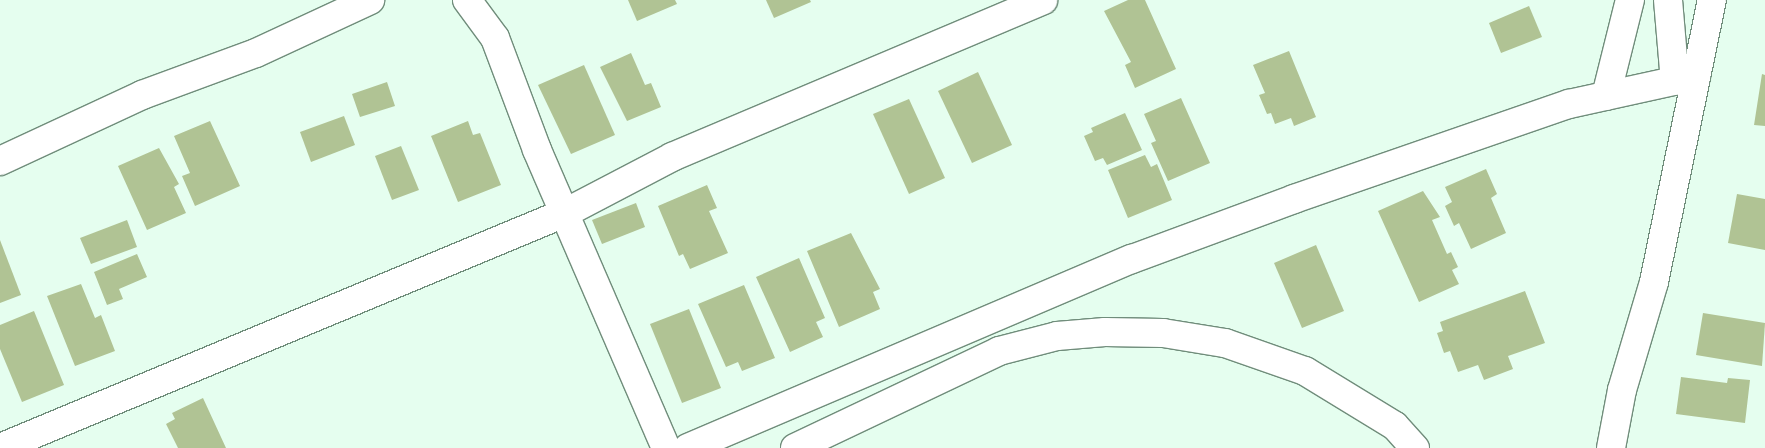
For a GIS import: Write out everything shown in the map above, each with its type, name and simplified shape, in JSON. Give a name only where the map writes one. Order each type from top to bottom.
[{"type":"street","points":[[0,161],[142,95],[256,53],[370,0]]},
{"type":"street","points":[[467,0],[495,38],[537,150],[567,212],[666,448]]},
{"type":"street","points":[[0,448],[567,212],[672,157],[1042,0]]},
{"type":"street","points":[[1606,96],[1630,0]]},
{"type":"street","points":[[1668,0],[1686,79]]},
{"type":"street","points":[[1611,448],[1622,390],[1654,282],[1686,79],[1712,0]]},
{"type":"street","points":[[688,448],[1132,259],[1569,104],[1686,79]]},
{"type":"street","points":[[795,448],[999,352],[1056,336],[1105,332],[1163,333],[1225,343],[1305,371],[1395,426],[1415,448]]},
{"type":"building","points":[[628,0],[675,0],[677,4],[637,21]]},
{"type":"building","points":[[766,0],[810,0],[811,2],[774,18]]},
{"type":"building","points":[[1128,0],[1145,0],[1176,69],[1135,88],[1125,65],[1131,62],[1104,11]]},
{"type":"building","points":[[1529,6],[1542,37],[1501,53],[1489,23]]},
{"type":"building","points":[[1289,51],[1316,117],[1294,126],[1291,118],[1275,124],[1271,113],[1267,114],[1259,95],[1265,93],[1253,65]]},
{"type":"building","points":[[631,53],[645,85],[651,83],[661,107],[627,121],[600,67]]},
{"type":"building","points":[[584,65],[615,135],[571,154],[538,85]]},
{"type":"building","points":[[978,72],[1012,145],[972,163],[938,91]]},
{"type":"building","points":[[1762,74],[1765,75],[1765,126],[1754,125]]},
{"type":"building","points":[[387,82],[395,106],[360,117],[352,94]]},
{"type":"building","points":[[1181,98],[1210,163],[1168,181],[1151,143],[1156,141],[1144,114]]},
{"type":"building","points":[[909,99],[945,178],[909,194],[873,114]]},
{"type":"building","points":[[1125,113],[1142,150],[1107,165],[1103,158],[1095,161],[1084,136],[1093,132],[1091,128]]},
{"type":"building","points":[[344,116],[355,145],[311,162],[300,132]]},
{"type":"building","points":[[210,121],[240,186],[195,206],[182,176],[190,173],[174,136]]},
{"type":"building","points":[[468,121],[473,135],[480,133],[501,185],[458,202],[431,136]]},
{"type":"building","points":[[401,146],[419,190],[392,200],[375,156]]},
{"type":"building","points":[[159,148],[179,184],[174,187],[186,213],[147,230],[118,166]]},
{"type":"building","points":[[1145,155],[1151,167],[1157,164],[1172,200],[1128,218],[1108,170]]},
{"type":"building","points":[[1486,169],[1497,194],[1491,198],[1506,233],[1471,249],[1459,223],[1454,226],[1445,206],[1452,202],[1445,187]]},
{"type":"building","points":[[707,185],[717,208],[709,211],[728,253],[690,269],[683,254],[679,256],[658,206]]},
{"type":"building","points":[[1423,191],[1440,217],[1432,220],[1447,254],[1451,252],[1458,267],[1452,270],[1459,284],[1419,302],[1378,211]]},
{"type":"building","points":[[1737,194],[1765,199],[1765,250],[1728,243]]},
{"type":"building","points":[[636,203],[645,227],[602,244],[592,220]]},
{"type":"building","points":[[127,220],[137,247],[91,264],[80,238]]},
{"type":"building","points":[[851,233],[880,289],[873,292],[880,309],[839,327],[807,251]]},
{"type":"building","points":[[0,240],[21,295],[0,303]]},
{"type":"building","points":[[1316,245],[1344,311],[1302,328],[1274,263]]},
{"type":"building","points":[[137,254],[147,277],[119,289],[123,299],[107,305],[94,272]]},
{"type":"building","points":[[799,258],[825,318],[816,322],[823,337],[790,352],[756,277]]},
{"type":"building","points":[[81,284],[95,318],[101,315],[115,351],[75,366],[47,296]]},
{"type":"building","points":[[744,285],[775,358],[742,371],[738,362],[726,367],[698,304]]},
{"type":"building","points":[[1525,291],[1545,343],[1508,356],[1513,369],[1484,380],[1478,365],[1458,372],[1450,351],[1444,353],[1437,333],[1443,331],[1440,322]]},
{"type":"building","points":[[689,309],[721,388],[682,403],[650,324]]},
{"type":"building","points":[[34,311],[64,385],[22,402],[0,349],[0,325]]},
{"type":"building","points":[[1703,313],[1765,323],[1762,366],[1696,355]]},
{"type":"building","points":[[1681,377],[1727,383],[1728,378],[1750,380],[1745,423],[1676,414]]},
{"type":"building","points":[[203,398],[226,448],[178,448],[166,424],[175,419],[172,413]]}]
